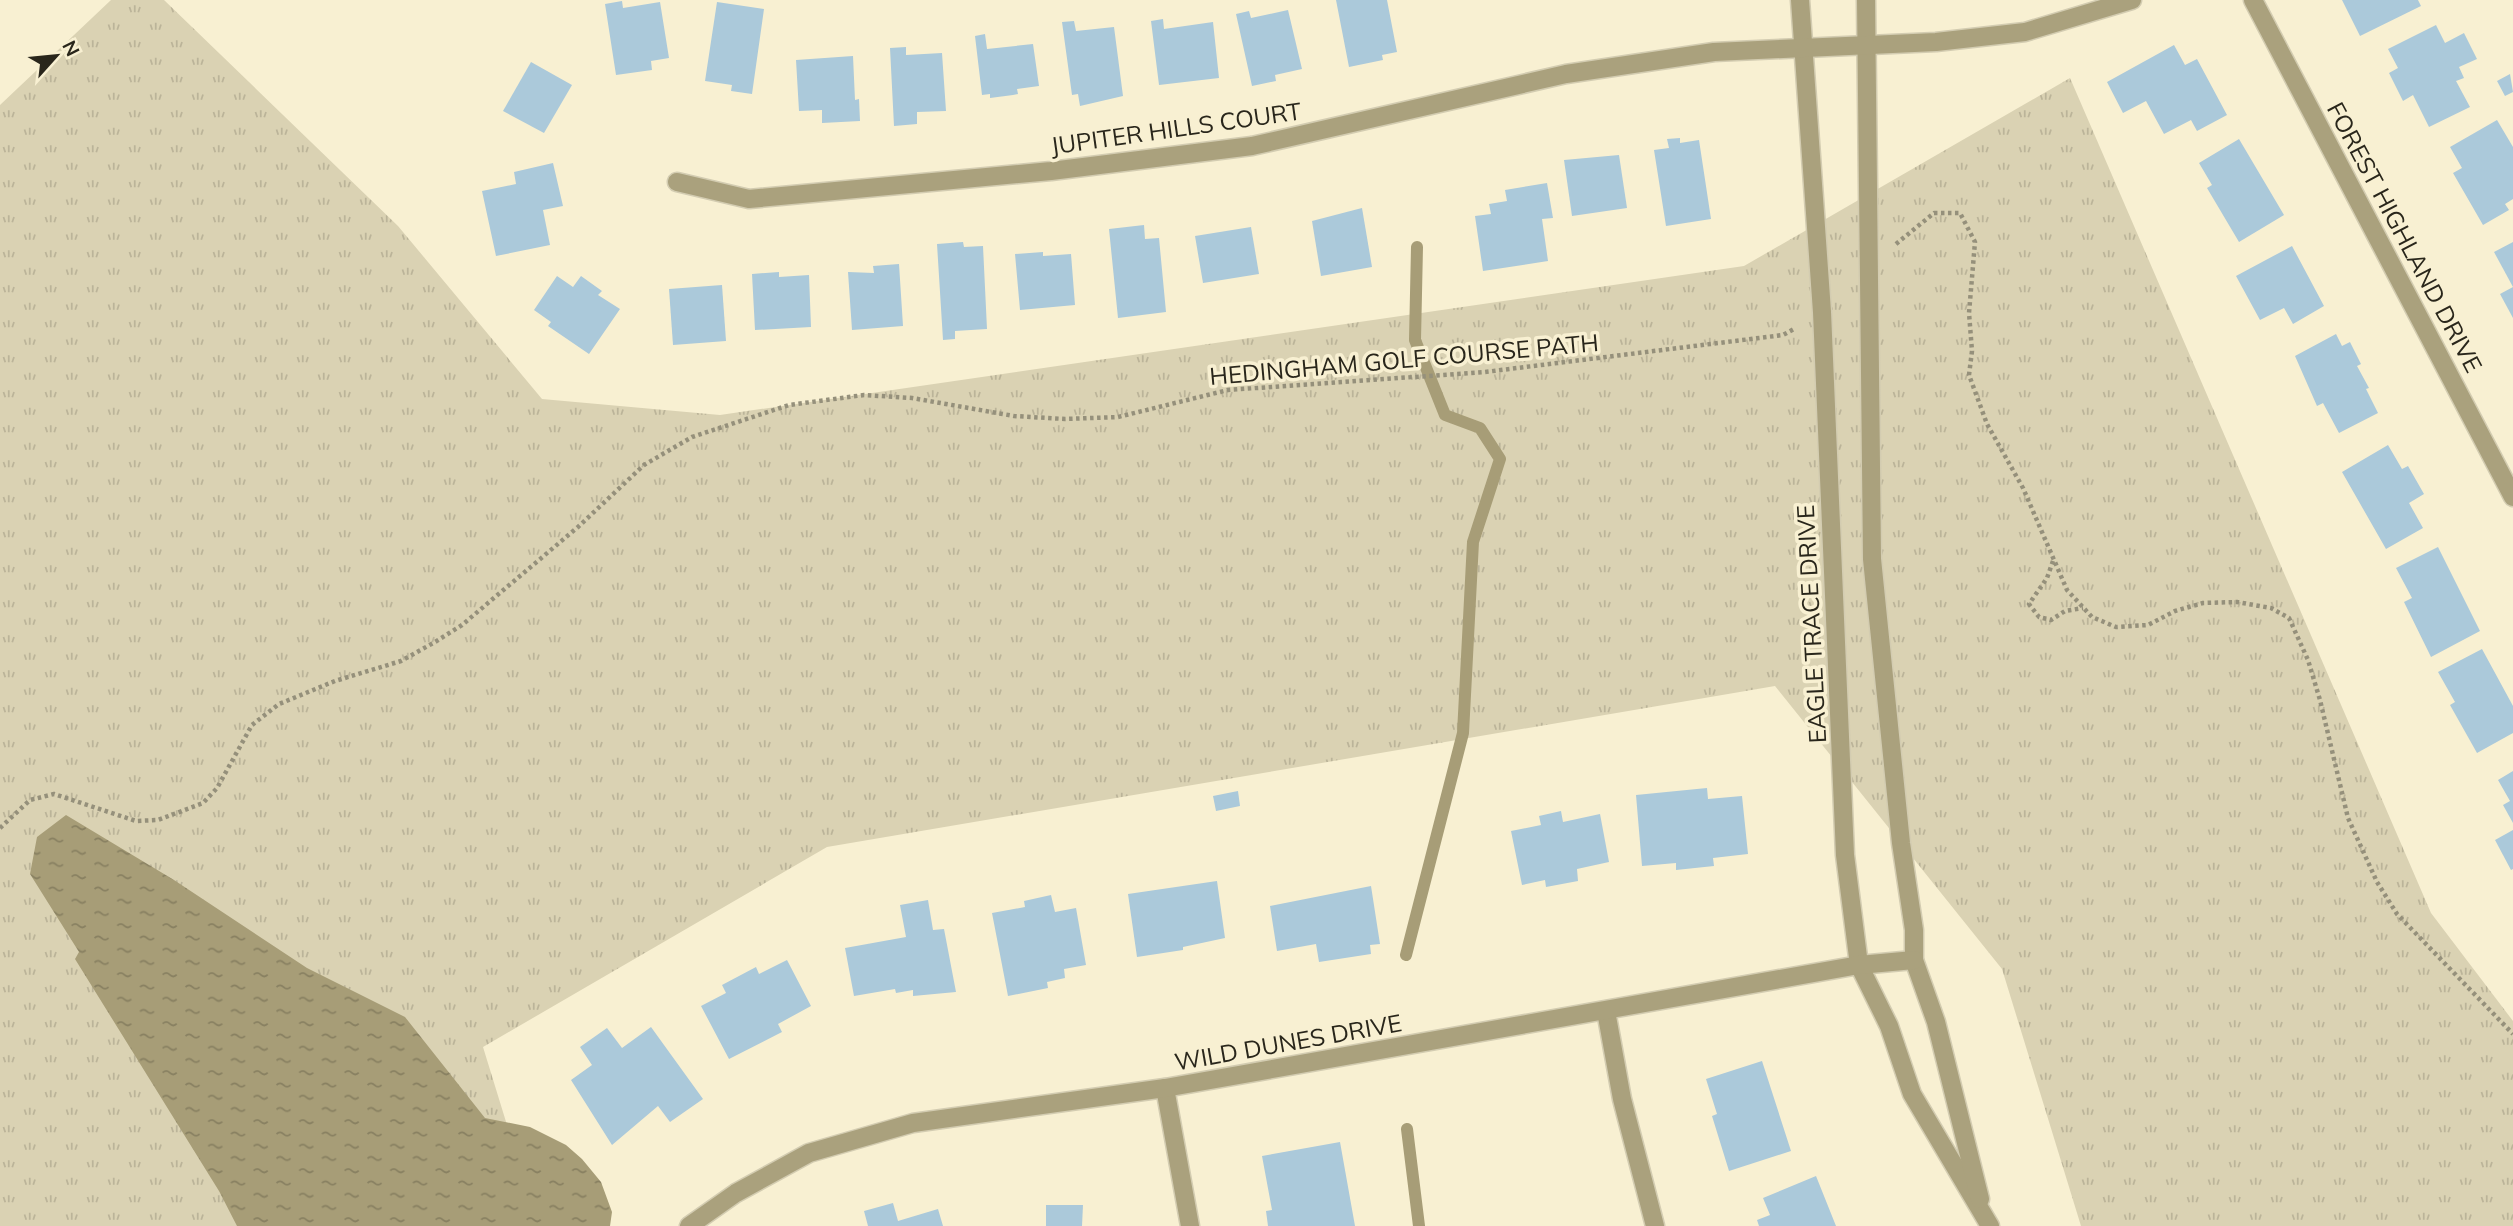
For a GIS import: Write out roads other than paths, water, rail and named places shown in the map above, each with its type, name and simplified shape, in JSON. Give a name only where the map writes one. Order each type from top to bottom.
[{"type":"street","name":"EAGLE TRACE DRIVE","points":[[1800,0],[1822,326],[1845,855],[1859,965],[1889,1026],[1912,1094],[1987,1221]]},
{"type":"street","name":"EAGLE TRACE DRIVE","points":[[1866,0],[1869,46],[1867,270],[1872,559],[1901,843],[1914,930],[1914,960],[1946,1059],[1987,1221]]},
{"type":"street","name":"JUPITER HILLS COURT","points":[[677,182],[749,199],[1051,171],[1252,146],[1566,74],[1714,52],[1804,46],[1869,46],[2025,32],[2132,0]]},
{"type":"street","name":"FOREST HIGHLAND DRIVE","points":[[2253,0],[2513,497]]},
{"type":"street","name":"WILD DUNES DRIVE","points":[[690,1226],[736,1193],[809,1153],[913,1124],[1165,1088],[1859,965],[1914,960]]},
{"type":"street","points":[[1606,1011],[1622,1099],[1655,1226]]},
{"type":"street","points":[[1165,1088],[1190,1226]]},
{"type":"water","points":[[66,815],[174,880],[307,968],[405,1017],[485,1118],[530,1127],[566,1145],[582,1159],[601,1182],[612,1212],[610,1226],[237,1226],[219,1191],[75,959],[79,952],[30,874],[37,837]]},
{"type":"waterway","points":[[1406,955],[1463,733],[1473,542],[1500,459],[1480,428],[1445,415],[1415,340],[1417,247]]},
{"type":"waterway","points":[[1407,1129],[1419,1226]]}]
